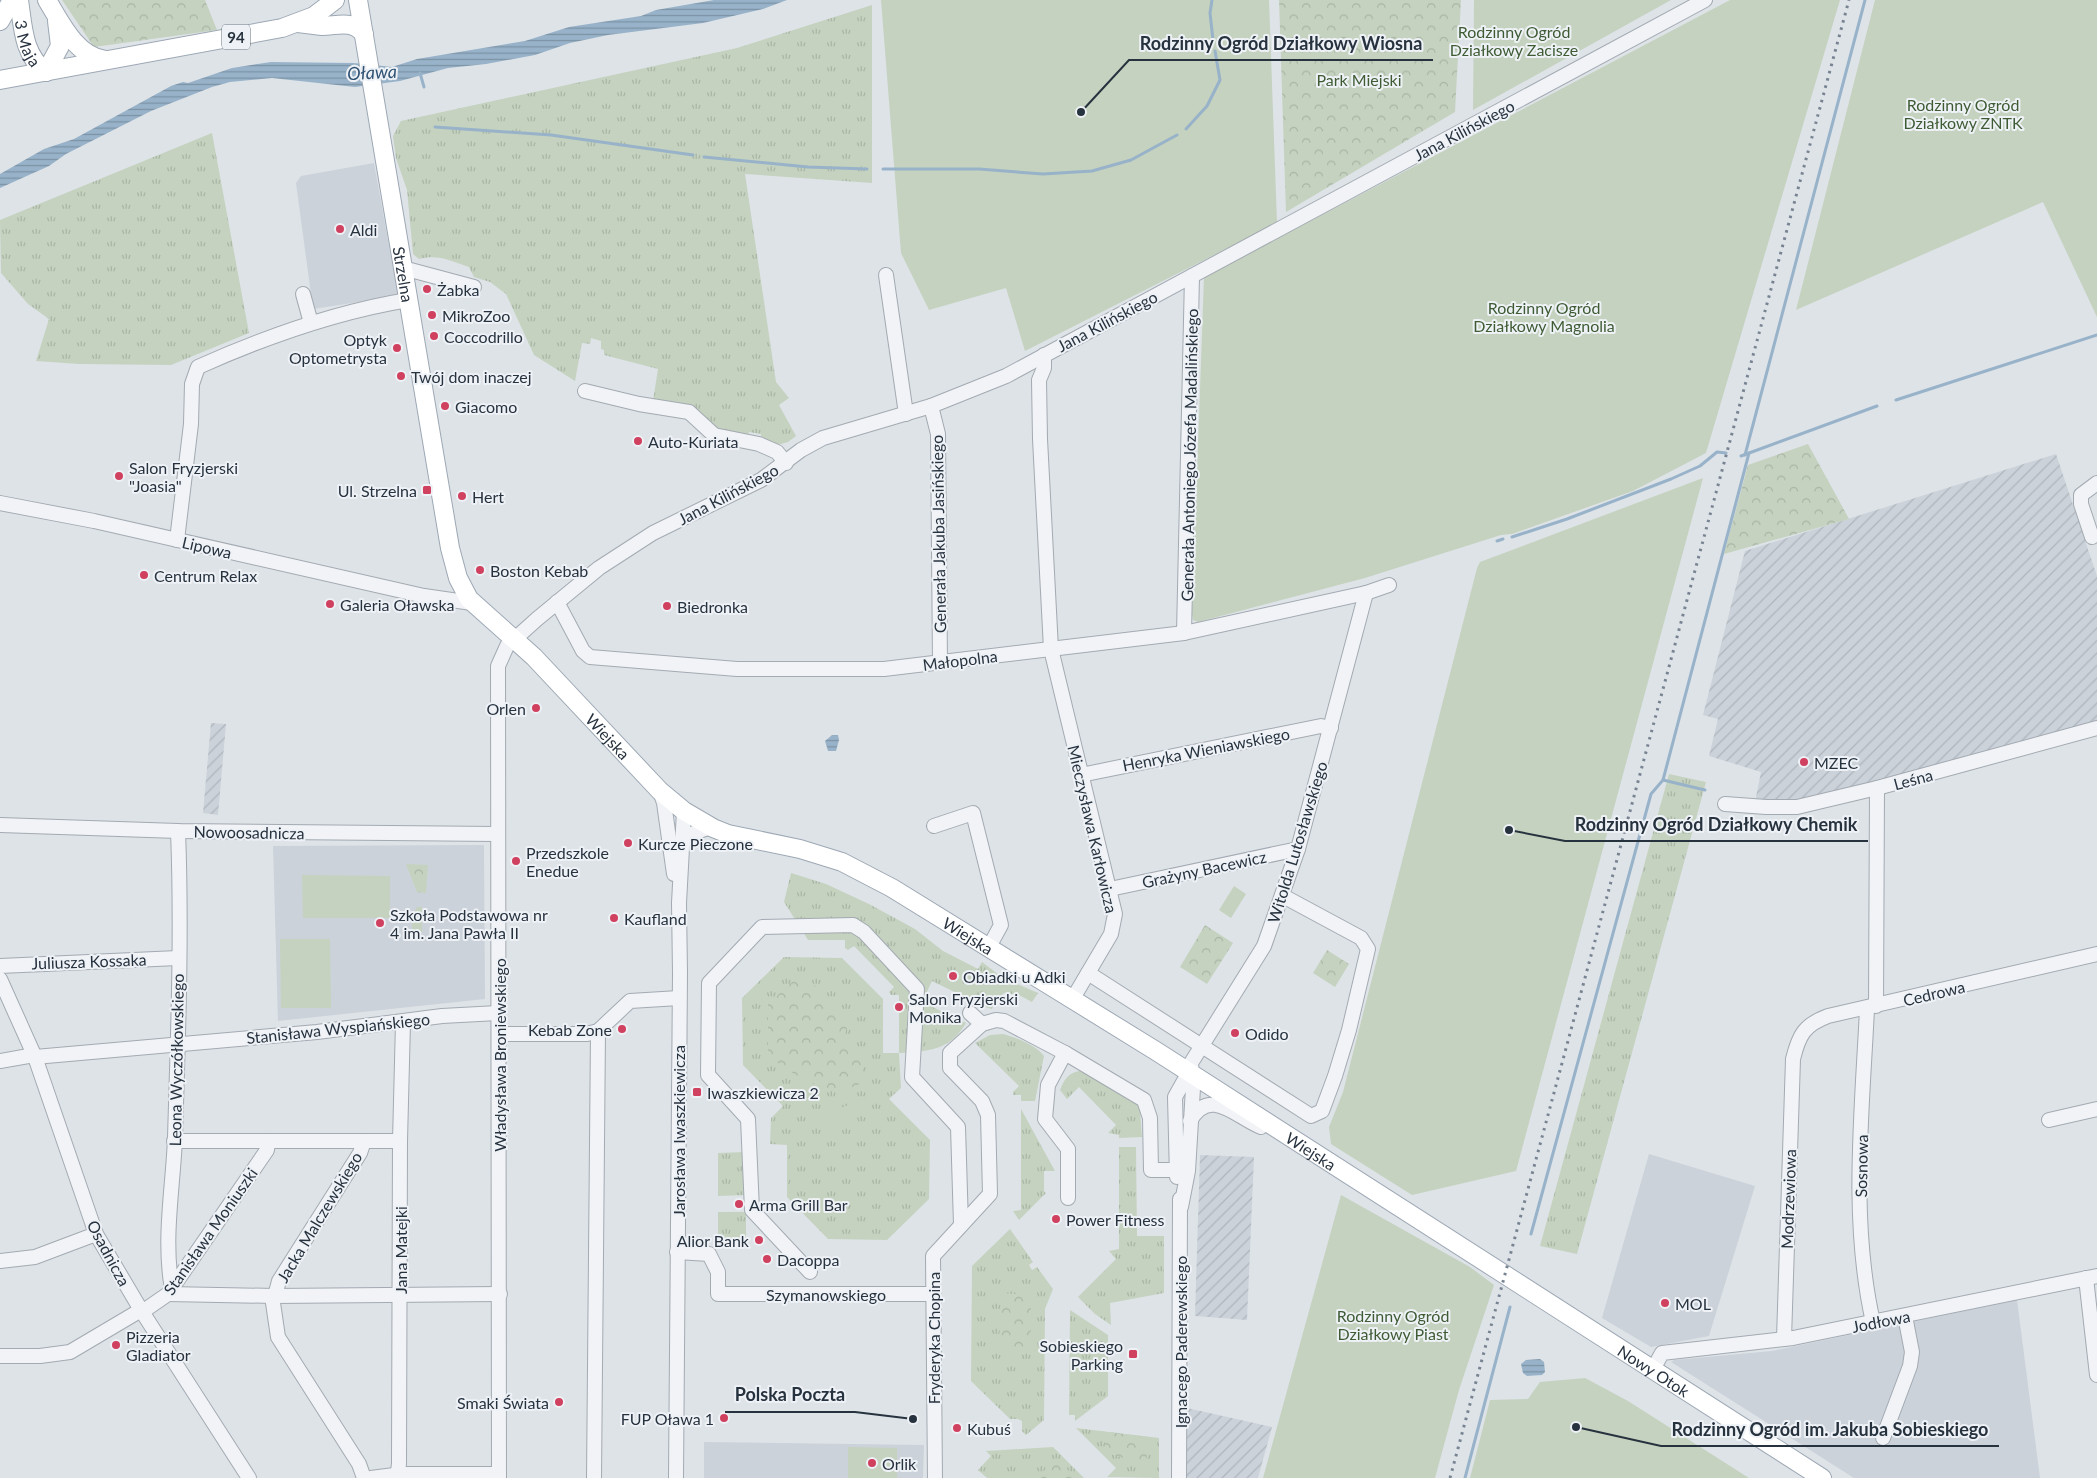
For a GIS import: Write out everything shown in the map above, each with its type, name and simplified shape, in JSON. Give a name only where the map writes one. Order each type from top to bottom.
[{"type":"main road","points":[[0,20],[12,0]]},
{"type":"main road","name":"3 Maja","points":[[19,0],[25,43],[36,61],[46,72],[60,46],[57,22],[50,4]]},
{"type":"main road","name":"94","points":[[0,80],[297,23],[314,16],[335,0]]},
{"type":"main road","name":"Strzelna","points":[[358,0],[450,548],[458,578],[472,603]]},
{"type":"main road","name":"3 Maja","points":[[50,4],[72,40],[84,52],[95,59],[108,60]]},
{"type":"main road","points":[[297,23],[325,26],[344,23],[356,27],[364,36]]},
{"type":"main road","name":"Wiejska","points":[[472,603],[534,656],[660,791],[683,811],[711,827],[741,838],[800,849],[842,862],[877,879],[990,947],[1192,1074],[1510,1280]]},
{"type":"main road","name":"Nowy Otok","points":[[1510,1280],[1822,1478]]},
{"type":"street","name":"Jana Kilińskiego","points":[[515,639],[557,602],[626,550],[676,521],[761,480],[801,450],[823,438],[931,406],[986,385],[1705,0]]},
{"type":"street","points":[[403,268],[474,287]]},
{"type":"street","points":[[886,275],[906,414]]},
{"type":"street","name":"Generała Antoniego Józefa Madalińskiego","points":[[1184,633],[1192,276]]},
{"type":"street","points":[[303,294],[308,324]]},
{"type":"street","points":[[177,540],[191,424],[192,384],[198,367],[308,324],[354,311],[408,300]]},
{"type":"street","points":[[1039,380],[1044,368],[1044,355]]},
{"type":"street","points":[[1030,362],[1039,380]]},
{"type":"street","name":"Mieczysława Karłowicza","points":[[1039,380],[1046,572],[1051,649],[1115,914],[1113,928],[1072,1000]]},
{"type":"street","points":[[585,391],[639,404],[689,412],[714,435],[770,448],[781,456],[786,463]]},
{"type":"street","name":"Generała Jakuba Jasińskiego","points":[[931,406],[938,434],[940,663]]},
{"type":"street","points":[[2092,537],[2081,504],[2081,495],[2097,483]]},
{"type":"street","name":"Lipowa","points":[[0,503],[94,520],[420,596],[472,603]]},
{"type":"street","name":"Małopolna","points":[[557,602],[583,651],[590,657],[737,669],[884,669],[1184,633],[1366,593],[1389,586]]},
{"type":"street","name":"Witolda Lutosławskiego","points":[[1181,1207],[1188,1171],[1193,1088],[1192,1059],[1264,946],[1283,896],[1298,849],[1366,593]]},
{"type":"street","name":"Władysława Broniewskiego","points":[[500,1476],[498,666],[503,652],[515,639]]},
{"type":"street","name":"Henryka Wieniawskiego","points":[[1081,775],[1321,726],[1331,728]]},
{"type":"street","name":"Leśna","points":[[1725,804],[1766,808],[1797,807],[1877,788],[2097,728]]},
{"type":"street","name":"Sosnowa","points":[[1873,1322],[1860,1244],[1860,1146],[1872,1007],[1877,788]]},
{"type":"street","name":"Jarosława Iwaszkiewicza","points":[[660,791],[679,903]]},
{"type":"street","points":[[668,830],[674,816],[683,811]]},
{"type":"street","name":"Jarosława Iwaszkiewicza","points":[[676,1478],[679,903],[683,811]]},
{"type":"street","points":[[934,826],[974,813],[1001,925],[990,947]]},
{"type":"street","name":"Nowoosadnicza","points":[[0,825],[178,831],[497,834]]},
{"type":"street","points":[[682,844],[691,834],[711,827]]},
{"type":"street","name":"Leona Wyczółkowskiego","points":[[170,1291],[168,1263],[177,1044],[178,831]]},
{"type":"street","name":"Grażyny Bacewicz","points":[[1110,889],[1298,849]]},
{"type":"street","name":"Wiejska","points":[[1088,973],[1311,1116],[1322,1111],[1336,1076],[1368,949],[1361,938],[1283,896]]},
{"type":"street","points":[[810,1272],[752,1210],[748,1119],[708,1075],[709,983],[762,927],[853,925],[864,932],[917,989],[912,1077],[958,1128],[961,1225]]},
{"type":"street","name":"Cedrowa","points":[[1793,1060],[1798,1041],[1807,1027],[1828,1016],[2097,954]]},
{"type":"street","name":"Juliusza Kossaka","points":[[0,966],[178,958]]},
{"type":"street","name":"Osadnicza","points":[[0,979],[34,1056],[96,1234],[142,1311],[248,1478]]},
{"type":"street","points":[[499,1034],[576,1035],[598,1031],[630,1001],[679,998]]},
{"type":"street","name":"Stanisława Wyspiańskiego","points":[[0,1061],[34,1056],[403,1022],[442,1016],[498,1013]]},
{"type":"street","points":[[970,1013],[982,1024],[1004,1021],[1065,1052],[1144,1100],[1150,1118],[1151,1170],[1176,1170]]},
{"type":"street","name":"Jana Matejki","points":[[398,1476],[400,1142],[403,1022]]},
{"type":"street","name":"Fryderyka Chopina","points":[[935,1478],[933,1256],[990,1194],[988,1115],[982,1101],[950,1068],[950,1053],[982,1024]]},
{"type":"street","points":[[594,1478],[598,1031]]},
{"type":"street","points":[[1065,1052],[1048,1085],[1044,1119],[1068,1149],[1068,1198]]},
{"type":"street","points":[[1167,1059],[1175,1075],[1176,1170],[1181,1207]]},
{"type":"street","name":"Modrzewiowa","points":[[1784,1339],[1793,1060]]},
{"type":"street","points":[[1176,1091],[1192,1074]]},
{"type":"street","points":[[1190,1121],[1200,1109],[1209,1104],[1221,1105],[1258,1126],[1291,1139]]},
{"type":"street","points":[[2049,1120],[2097,1109]]},
{"type":"street","points":[[174,1141],[400,1142]]},
{"type":"street","name":"Jacka Malczewskiego","points":[[364,1141],[360,1152],[280,1280],[274,1296],[278,1337],[359,1464],[364,1478]]},
{"type":"street","name":"Stanisława Moniuszki","points":[[0,1356],[40,1356],[70,1352],[91,1342],[142,1311],[170,1291],[266,1150],[268,1142]]},
{"type":"street","name":"Ignacego Paderewskiego","points":[[1179,1478],[1181,1207]]},
{"type":"street","points":[[0,1261],[35,1257],[96,1234]]},
{"type":"street","name":"Szymanowskiego","points":[[678,1252],[709,1254],[718,1272],[718,1294],[933,1294]]},
{"type":"street","points":[[168,1263],[178,1269],[187,1266]]},
{"type":"street","points":[[2091,1277],[2097,1376]]},
{"type":"street","name":"Jodłowa","points":[[1652,1371],[1662,1353],[1784,1339],[2091,1277]]},
{"type":"street","points":[[170,1291],[274,1296],[500,1294]]},
{"type":"street","points":[[1883,1438],[1910,1366],[1912,1352],[1905,1316]]},
{"type":"street","points":[[371,1478],[398,1476],[500,1476]]},
{"type":"shaded area","points":[[374,163],[398,296],[313,309],[296,183],[301,176]]},
{"type":"shaded area","points":[[2056,454],[2097,576],[2097,722],[1801,803],[1755,802],[1761,772],[1709,756],[1718,719],[1703,715],[1745,551]]},
{"type":"shaded area","points":[[211,723],[226,724],[218,815],[203,813]]},
{"type":"shaded area","name":"Szkoła Podstawowa nr 4 im. Jana Pawła II","points":[[484,845],[485,999],[278,1021],[273,846]]},
{"type":"shaded area","points":[[1649,1154],[1755,1186],[1709,1336],[1651,1347],[1602,1318]]},
{"type":"shaded area","points":[[1200,1155],[1254,1157],[1247,1320],[1195,1316]]},
{"type":"shaded area","points":[[2017,1300],[2040,1478],[1854,1478],[1671,1362],[1674,1360],[1772,1351]]},
{"type":"shaded area","points":[[1187,1408],[1272,1427],[1258,1478],[1187,1478]]},
{"type":"shaded area","points":[[704,1442],[924,1445],[923,1478],[704,1478]]},
{"type":"green space","points":[[62,0],[205,0],[217,30],[94,47]]},
{"type":"green space","points":[[881,0],[1269,0],[1277,223],[1025,351],[1006,288],[929,310],[901,253]]},
{"type":"green space","name":"Park Miejski","points":[[1279,0],[1461,0],[1455,112],[1286,212]]},
{"type":"green space","name":"Rodzinny Ogród Działkowy Zacisze","points":[[1474,0],[1671,0],[1473,110]]},
{"type":"green space","name":"Rodzinny Ogród Działkowy Magnolia","points":[[1730,0],[1840,0],[1706,453],[1633,491],[1512,534],[1501,535],[1365,578],[1198,622],[1193,620],[1204,277]]},
{"type":"green space","name":"Rodzinny Ogród Działkowy ZNTK","points":[[1875,0],[2097,0],[2097,317],[2043,202],[1796,310]]},
{"type":"green space","points":[[872,5],[872,183],[745,174],[776,382],[789,398],[779,405],[796,436],[788,442],[777,445],[770,441],[761,440],[761,434],[749,432],[748,438],[724,435],[653,401],[658,369],[604,355],[604,350],[601,349],[601,341],[591,338],[590,344],[582,343],[575,381],[534,355],[506,294],[490,282],[474,277],[469,267],[432,257],[419,259],[413,254],[407,190],[396,158],[393,136],[401,121],[737,48]]},
{"type":"green space","points":[[212,133],[249,333],[171,365],[79,364],[36,361],[49,319],[28,304],[1,273],[0,220]]},
{"type":"green space","points":[[1808,444],[1849,519],[1724,554],[1748,465]]},
{"type":"green space","points":[[1703,478],[1516,1171],[1412,1195],[1331,1144],[1329,1127],[1343,1092],[1477,568],[1480,562]]},
{"type":"green space","points":[[1669,774],[1706,782],[1577,1254],[1540,1246]]},
{"type":"green space","points":[[406,864],[428,865],[426,893],[417,892]]},
{"type":"green space","points":[[791,873],[826,884],[869,904],[915,929],[943,951],[978,969],[982,962],[1003,978],[1038,993],[1032,1002],[1019,995],[1004,993],[994,1002],[992,1009],[985,1007],[987,1003],[980,1001],[979,1004],[932,981],[922,1002],[966,1023],[953,1039],[937,1048],[899,1053],[899,995],[891,995],[889,992],[894,987],[854,946],[848,950],[845,948],[845,940],[808,940],[784,902]]},
{"type":"green space","points":[[302,875],[390,876],[390,918],[303,918]]},
{"type":"green space","points":[[1234,886],[1246,894],[1231,918],[1219,910]]},
{"type":"green space","points":[[417,907],[422,907],[422,932],[412,932],[412,917]]},
{"type":"green space","points":[[1205,925],[1233,943],[1207,984],[1180,967]]},
{"type":"green space","points":[[280,939],[330,939],[331,1008],[281,1008]]},
{"type":"green space","points":[[1327,950],[1349,964],[1335,987],[1313,973]]},
{"type":"green space","points":[[784,957],[842,958],[883,999],[883,1053],[899,1053],[901,1088],[889,1099],[930,1140],[929,1199],[887,1240],[828,1239],[787,1197],[787,1145],[770,1144],[771,1118],[783,1106],[743,1065],[742,998]]},
{"type":"green space","points":[[809,979],[849,1022],[844,1036],[849,1049],[862,1055],[862,1083],[842,1090],[831,1089],[791,1072],[773,1060],[768,1054],[768,1004],[793,981]]},
{"type":"green space","points":[[1003,1034],[1031,1045],[1044,1056],[1035,1101],[1021,1101],[1021,1095],[1013,1095],[1013,1092],[1019,1086],[975,1043],[990,1035]]},
{"type":"green space","points":[[1079,1071],[1088,1074],[1137,1104],[1140,1111],[1142,1137],[1119,1138],[1119,1135],[1108,1133],[1116,1125],[1079,1087],[1067,1099],[1060,1090],[1069,1075]]},
{"type":"green space","points":[[851,1104],[859,1123],[825,1137],[817,1117]]},
{"type":"green space","points":[[1021,1109],[1055,1171],[1044,1171],[1044,1191],[1046,1193],[1019,1220],[1013,1211],[1021,1210]]},
{"type":"green space","points":[[1119,1147],[1136,1147],[1137,1236],[1164,1236],[1164,1293],[1110,1303],[1111,1325],[1095,1314],[1078,1297],[1116,1259],[1109,1251],[1119,1249]]},
{"type":"green space","points":[[745,1152],[746,1195],[718,1196],[718,1153]]},
{"type":"green space","name":"Rodzinny Ogród Działkowy Piast","points":[[1341,1195],[1470,1267],[1494,1285],[1459,1390],[1435,1478],[1263,1478]]},
{"type":"green space","points":[[718,1212],[746,1212],[746,1238],[718,1238]]},
{"type":"green space","points":[[1010,1229],[1033,1262],[1029,1265],[1032,1270],[1037,1267],[1053,1289],[1045,1309],[1044,1420],[1026,1435],[1022,1431],[1022,1421],[1010,1419],[971,1381],[972,1266]]},
{"type":"green space","points":[[1001,1293],[1031,1295],[1030,1350],[999,1348]]},
{"type":"green space","points":[[1070,1310],[1108,1335],[1108,1396],[1075,1421],[1075,1415],[1069,1415]]},
{"type":"green space","points":[[1585,1378],[1628,1401],[1749,1478],[1470,1478],[1490,1400],[1528,1399],[1540,1382]]},
{"type":"green space","points":[[1076,1428],[1159,1438],[1159,1478],[1107,1477],[1116,1468]]},
{"type":"green space","points":[[1097,1431],[1149,1437],[1146,1466],[1112,1454]]},
{"type":"green space","name":"Orlik","points":[[848,1447],[897,1448],[897,1478],[848,1478]]},
{"type":"green space","points":[[1053,1447],[1084,1478],[987,1478],[978,1470],[991,1456],[986,1451]]},
{"type":"green space","points":[[1056,1458],[1076,1478],[1037,1478]]},
{"type":"water","name":"Oława","points":[[714,0],[787,0],[763,9],[703,23],[608,35],[570,43],[535,55],[486,64],[448,68],[400,81],[355,87],[272,78],[230,82],[212,87],[151,111],[66,154],[49,166],[0,188],[0,174],[44,149],[74,139],[171,86],[183,82],[188,83],[232,68],[271,62],[354,63],[392,67],[417,59],[525,41],[569,27],[641,16],[656,10]]},
{"type":"water","points":[[832,735],[838,735],[839,740],[836,751],[828,751],[825,741]]},
{"type":"water","points":[[1540,1359],[1544,1362],[1545,1372],[1542,1375],[1527,1376],[1523,1373],[1521,1364],[1526,1360]]},
{"type":"waterway","points":[[1212,0],[1210,13],[1213,40]]},
{"type":"waterway","points":[[1745,455],[1865,0]]},
{"type":"waterway","points":[[1186,129],[1207,106],[1220,80],[1215,51]]},
{"type":"waterway","points":[[420,73],[424,87]]},
{"type":"waterway","points":[[435,127],[551,135],[693,155]]},
{"type":"waterway","points":[[883,169],[979,169],[1043,174],[1092,171],[1131,160],[1177,135]]},
{"type":"waterway","points":[[704,157],[808,167],[867,169]]},
{"type":"waterway","points":[[1896,400],[2097,335]]},
{"type":"waterway","points":[[1741,456],[1877,406]]},
{"type":"waterway","points":[[1512,537],[1567,519],[1671,479],[1700,466],[1717,452],[1726,453]]},
{"type":"waterway","points":[[1531,1234],[1651,794],[1663,780],[1749,453]]},
{"type":"waterway","points":[[1497,541],[1503,539]]},
{"type":"waterway","points":[[1663,780],[1705,790]]},
{"type":"waterway","points":[[1465,1478],[1510,1307]]},
{"type":"railway","points":[[1450,1478],[1849,0]]},
{"type":"place","name":"Rodzinny Ogród Działkowy Wiosna","points":[[1081,112]]},
{"type":"place","name":"Aldi","points":[[340,229]]},
{"type":"place","name":"Żabka","points":[[427,289]]},
{"type":"place","name":"MikroZoo","points":[[432,315]]},
{"type":"place","name":"Coccodrillo","points":[[434,336]]},
{"type":"place","name":"Optyk Optometrysta","points":[[397,348]]},
{"type":"place","name":"Twój dom inaczej","points":[[401,376]]},
{"type":"place","name":"Giacomo","points":[[445,406]]},
{"type":"place","name":"Auto-Kuriata","points":[[638,441]]},
{"type":"place","name":"Salon Fryzjerski \"Joasia\"","points":[[119,476]]},
{"type":"place","name":"Ul. Strzelna","points":[[427,490]]},
{"type":"place","name":"Hert","points":[[462,496]]},
{"type":"place","name":"Boston Kebab","points":[[480,570]]},
{"type":"place","name":"Centrum Relax","points":[[144,575]]},
{"type":"place","name":"Galeria Oławska","points":[[330,604]]},
{"type":"place","name":"Biedronka","points":[[667,606]]},
{"type":"place","name":"Orlen","points":[[536,708]]},
{"type":"place","name":"MZEC","points":[[1804,762]]},
{"type":"place","name":"Rodzinny Ogród Działkowy Chemik","points":[[1509,830]]},
{"type":"place","name":"Kurcze Pieczone","points":[[628,843]]},
{"type":"place","name":"Przedszkole Enedue","points":[[516,861]]},
{"type":"place","name":"Kaufland","points":[[614,918]]},
{"type":"place","name":"Szkoła Podstawowa nr 4 im. Jana Pawła II","points":[[380,923]]},
{"type":"place","name":"Obiadki u Adki","points":[[953,976]]},
{"type":"place","name":"Salon Fryzjerski Monika","points":[[899,1007]]},
{"type":"place","name":"Kebab Zone","points":[[622,1029]]},
{"type":"place","name":"Odido","points":[[1235,1033]]},
{"type":"place","name":"Iwaszkiewicza 2","points":[[697,1092]]},
{"type":"place","name":"Arma Grill Bar","points":[[739,1204]]},
{"type":"place","name":"Power Fitness","points":[[1056,1219]]},
{"type":"place","name":"Alior Bank","points":[[759,1240]]},
{"type":"place","name":"Dacoppa","points":[[767,1259]]},
{"type":"place","name":"MOL","points":[[1665,1303]]},
{"type":"place","name":"Pizzeria Gladiator","points":[[116,1345]]},
{"type":"place","name":"Sobieskiego Parking","points":[[1133,1354]]},
{"type":"place","name":"Smaki Świata","points":[[559,1402]]},
{"type":"place","name":"FUP Oława 1","points":[[724,1418]]},
{"type":"place","name":"Polska Poczta","points":[[913,1419]]},
{"type":"place","name":"Rodzinny Ogród im. Jakuba Sobieskiego","points":[[1576,1427]]},
{"type":"place","name":"Kubuś","points":[[957,1428]]},
{"type":"place","name":"Orlik","points":[[872,1463]]}]
